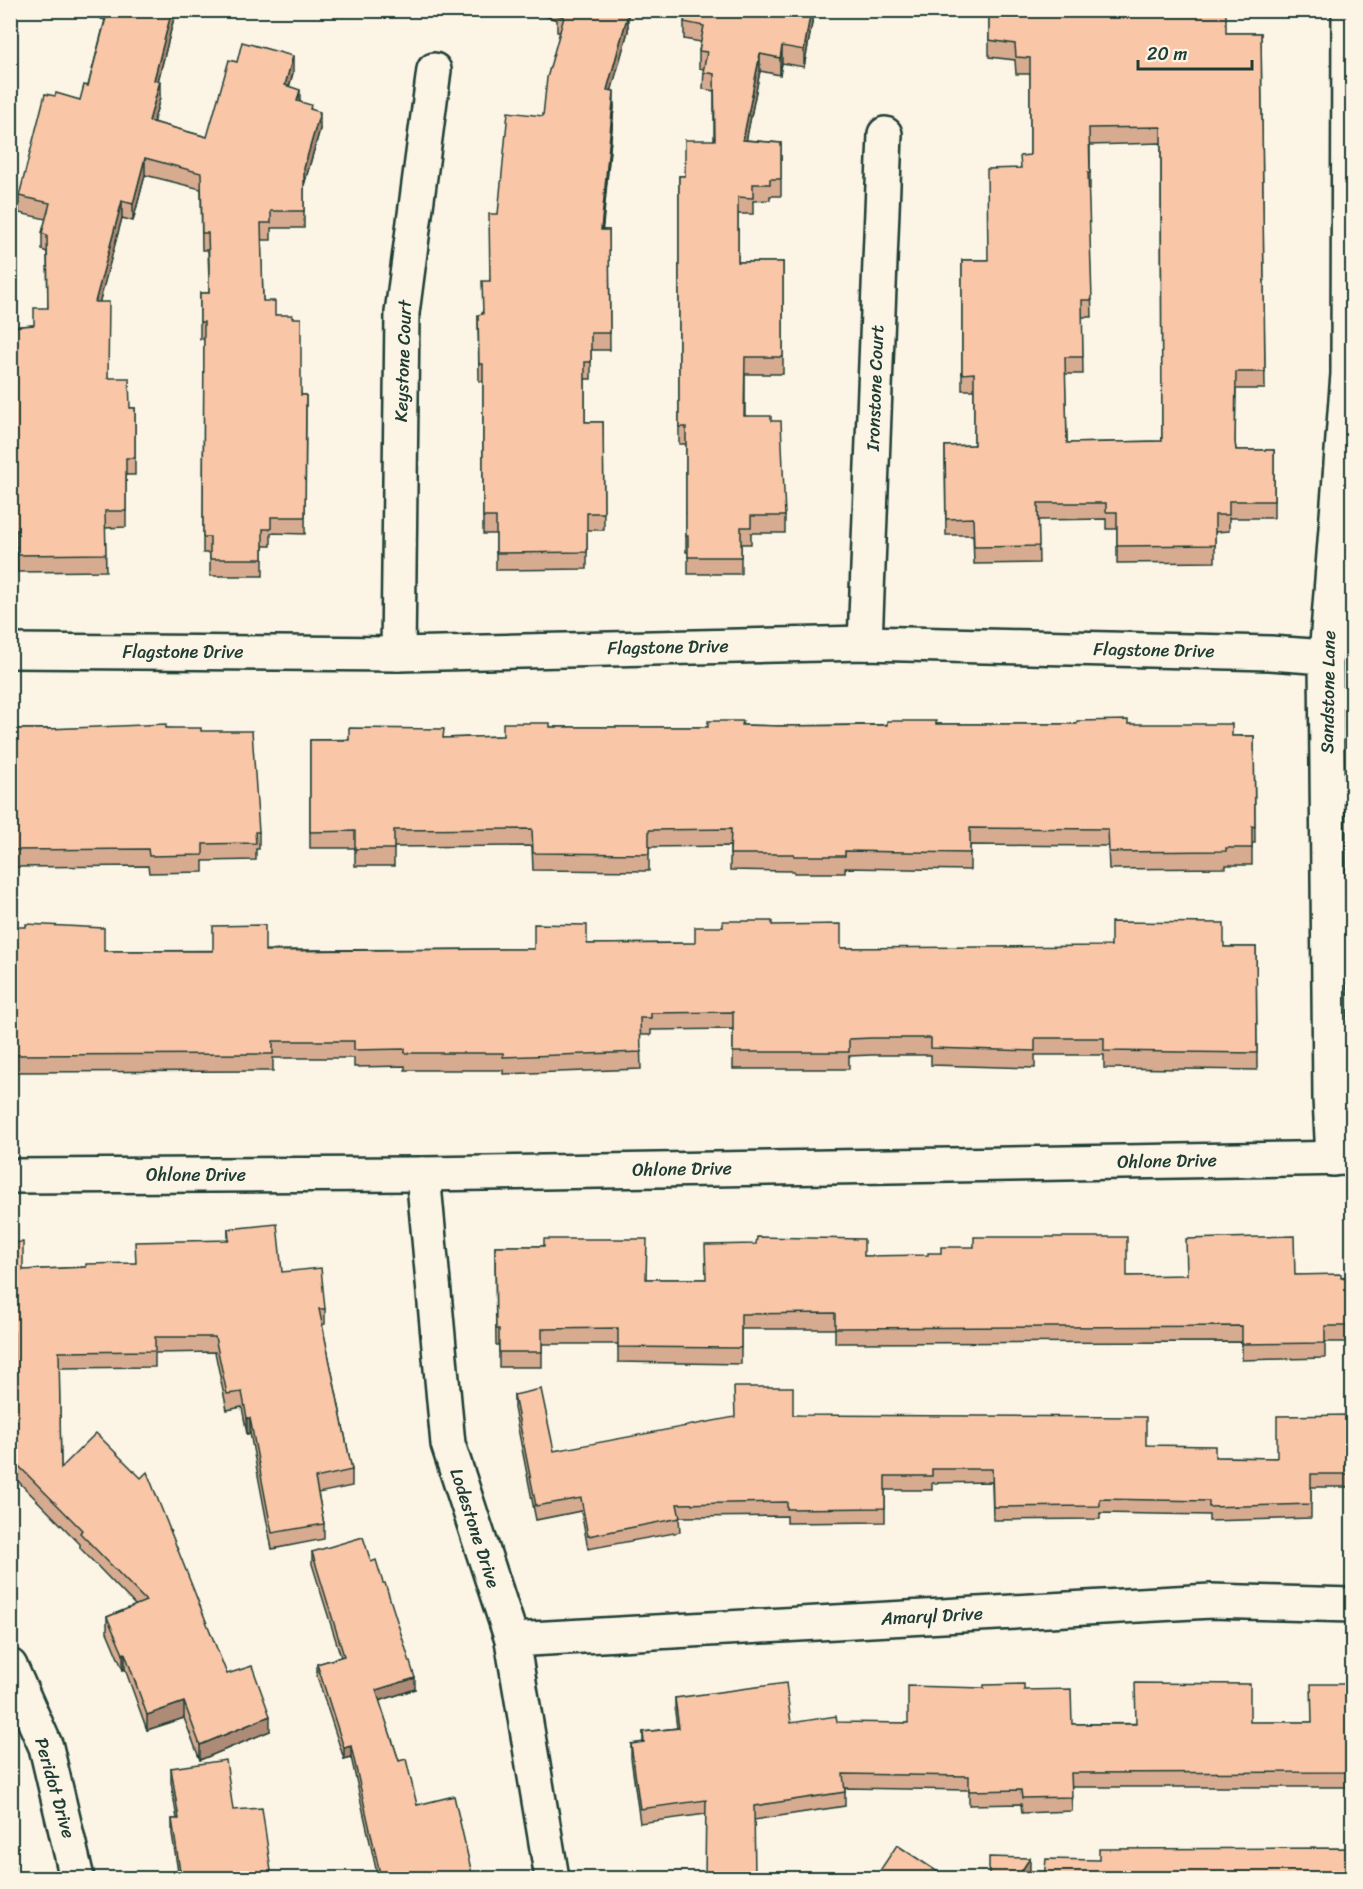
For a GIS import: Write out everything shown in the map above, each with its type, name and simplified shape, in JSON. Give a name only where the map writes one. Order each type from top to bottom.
[{"type":"street","name":"Sandstone Lane","points":[[1343,1158],[1330,1098],[1326,657],[1348,374],[1349,10]]},
{"type":"street","name":"Keystone Court","points":[[398,654],[402,313],[434,70]]},
{"type":"street","name":"Ironstone Court","points":[[865,643],[885,134]]},
{"type":"street","name":"Flagstone Drive","points":[[10,651],[398,654],[865,643],[1270,653],[1326,657]]},
{"type":"street","name":"Ohlone Drive","points":[[10,1176],[423,1174],[1343,1158]]},
{"type":"street","name":"Lodestone Drive","points":[[423,1174],[448,1444],[512,1640],[552,1878]]},
{"type":"street","name":"Amaryl Drive","points":[[512,1640],[1211,1601],[1353,1605]]},
{"type":"street","name":"Peridot Drive","points":[[10,1666],[46,1747],[77,1878]]},
{"type":"building","points":[[108,10],[172,10],[154,80],[160,81],[149,121],[207,137],[229,60],[237,62],[242,42],[293,56],[285,85],[300,90],[297,101],[311,105],[310,109],[320,112],[304,168],[304,211],[271,211],[271,223],[261,223],[263,301],[275,301],[275,315],[292,315],[292,318],[301,318],[301,395],[306,395],[305,517],[271,517],[271,529],[263,529],[263,559],[210,559],[210,537],[203,537],[204,322],[200,322],[200,293],[209,293],[209,264],[208,233],[202,233],[201,173],[145,158],[133,204],[122,201],[95,302],[109,302],[108,378],[129,378],[130,408],[135,408],[135,458],[126,458],[126,511],[105,511],[106,554],[17,555],[17,530],[10,530],[10,327],[34,325],[34,308],[48,308],[47,235],[42,233],[50,203],[19,196],[45,94],[55,96],[56,93],[80,100],[84,85],[88,86]]},
{"type":"building","points":[[558,10],[624,10],[623,13],[628,14],[607,90],[614,91],[601,230],[609,230],[610,333],[591,333],[591,362],[585,362],[585,422],[603,422],[604,513],[587,513],[587,552],[496,553],[496,517],[483,517],[483,364],[479,364],[478,315],[483,314],[482,281],[490,281],[489,214],[498,214],[508,112],[543,116],[547,78],[564,17],[557,15]]},
{"type":"building","points":[[686,10],[811,10],[804,50],[782,46],[780,58],[760,54],[743,140],[781,143],[781,179],[770,179],[770,184],[753,184],[753,198],[738,197],[738,262],[783,262],[783,357],[745,357],[744,416],[771,416],[771,421],[781,421],[785,516],[751,516],[751,527],[741,527],[741,557],[688,557],[686,427],[679,427],[679,176],[685,176],[685,140],[715,140],[714,74],[703,72],[707,52],[699,51],[704,26],[684,22]]},
{"type":"building","points":[[989,10],[1226,10],[1226,33],[1261,33],[1265,372],[1236,372],[1235,442],[1236,450],[1274,450],[1274,501],[1229,501],[1229,515],[1215,515],[1215,545],[1117,546],[1117,512],[1106,512],[1106,503],[1038,503],[1039,546],[974,547],[973,518],[946,519],[945,446],[974,445],[974,373],[962,374],[962,260],[988,260],[987,169],[1021,168],[1020,156],[1030,155],[1030,58],[1016,57],[1015,44],[989,40]],"holes":[[[1161,127],[1162,441],[1067,443],[1065,357],[1083,357],[1082,300],[1092,300],[1089,128]]]},
{"type":"building","points":[[1128,720],[1128,724],[1232,724],[1232,736],[1254,736],[1255,827],[1252,826],[1252,848],[1226,848],[1226,851],[1109,852],[1108,829],[970,828],[970,853],[845,851],[845,856],[730,854],[731,829],[649,830],[649,854],[533,853],[532,829],[394,830],[394,849],[355,849],[355,831],[310,832],[310,740],[349,740],[349,728],[444,729],[443,738],[503,736],[503,723],[550,723],[550,727],[708,727],[708,721],[743,721],[742,725],[778,726],[887,725],[887,721],[936,721],[936,724],[1077,724],[1077,721]]},
{"type":"building","points":[[166,724],[166,728],[201,728],[201,731],[252,731],[259,832],[255,832],[256,843],[203,844],[203,855],[149,856],[148,849],[10,850],[10,729]]},
{"type":"building","points":[[723,921],[772,921],[772,925],[841,924],[841,948],[1111,946],[1111,922],[1224,923],[1224,947],[1256,947],[1257,1053],[1104,1051],[1104,1038],[1035,1038],[1035,1051],[931,1048],[931,1038],[872,1038],[849,1039],[849,1052],[733,1052],[733,1012],[651,1013],[651,1018],[640,1018],[641,1052],[503,1057],[503,1053],[405,1053],[405,1049],[354,1050],[354,1041],[273,1041],[273,1054],[10,1055],[10,927],[26,927],[26,924],[104,928],[104,951],[213,951],[213,926],[265,925],[265,951],[534,949],[534,924],[587,925],[587,944],[695,943],[695,927],[723,927]]},
{"type":"building","points":[[277,1224],[282,1272],[321,1268],[325,1309],[319,1309],[352,1470],[315,1478],[324,1524],[272,1533],[250,1418],[247,1418],[242,1392],[227,1394],[215,1337],[155,1337],[155,1351],[59,1352],[61,1468],[96,1433],[141,1478],[147,1472],[227,1674],[252,1666],[270,1716],[200,1745],[184,1702],[147,1715],[125,1653],[123,1654],[107,1617],[146,1601],[80,1533],[82,1530],[10,1457],[10,1411],[15,1411],[14,1332],[10,1332],[10,1243],[23,1242],[23,1270],[86,1267],[86,1264],[136,1263],[135,1242],[229,1240],[228,1229]]},
{"type":"building","points":[[1294,1236],[1295,1275],[1341,1274],[1341,1278],[1353,1277],[1353,1326],[1325,1326],[1325,1343],[1242,1344],[1242,1326],[835,1328],[835,1313],[741,1314],[741,1348],[618,1347],[618,1328],[542,1329],[542,1352],[499,1352],[499,1329],[496,1329],[495,1246],[544,1246],[544,1239],[647,1239],[646,1279],[706,1279],[705,1245],[756,1244],[757,1237],[864,1239],[864,1256],[941,1253],[941,1247],[974,1247],[974,1237],[1127,1237],[1127,1276],[1187,1275],[1186,1239]]},
{"type":"building","points":[[734,1387],[793,1387],[793,1415],[1146,1417],[1146,1445],[1215,1446],[1215,1457],[1277,1458],[1277,1416],[1353,1415],[1353,1474],[1311,1474],[1311,1504],[1209,1507],[1209,1501],[1100,1499],[1100,1506],[993,1507],[992,1469],[932,1469],[932,1476],[885,1476],[885,1508],[787,1509],[787,1502],[677,1504],[680,1518],[588,1536],[581,1498],[536,1506],[514,1395],[541,1389],[554,1451],[735,1417]]},
{"type":"building","points":[[363,1537],[371,1562],[376,1560],[383,1583],[385,1583],[415,1678],[376,1690],[399,1761],[406,1759],[417,1805],[454,1796],[473,1878],[381,1878],[351,1746],[344,1748],[317,1664],[344,1656],[312,1552]]},
{"type":"building","points":[[786,1683],[791,1723],[836,1716],[837,1722],[908,1723],[908,1686],[984,1688],[984,1685],[1024,1684],[1024,1690],[1071,1689],[1072,1724],[1136,1724],[1135,1683],[1250,1684],[1250,1722],[1312,1722],[1311,1684],[1353,1684],[1353,1772],[1071,1773],[1072,1797],[1022,1798],[1021,1790],[969,1791],[969,1776],[843,1774],[845,1792],[754,1806],[755,1878],[705,1878],[706,1800],[640,1809],[631,1744],[644,1742],[643,1732],[679,1728],[675,1698]]},
{"type":"building","points":[[226,1760],[233,1810],[262,1808],[272,1878],[181,1878],[172,1819],[179,1819],[171,1768]]},
{"type":"building","points":[[897,1845],[947,1878],[875,1878]]},
{"type":"building","points":[[10,1848],[14,1848],[14,1878],[10,1878]]},
{"type":"building","points":[[1353,1848],[1353,1878],[1044,1878],[1046,1859],[1099,1860],[1099,1849]]},
{"type":"building","points":[[989,1857],[1030,1858],[1017,1878],[989,1878]]}]
